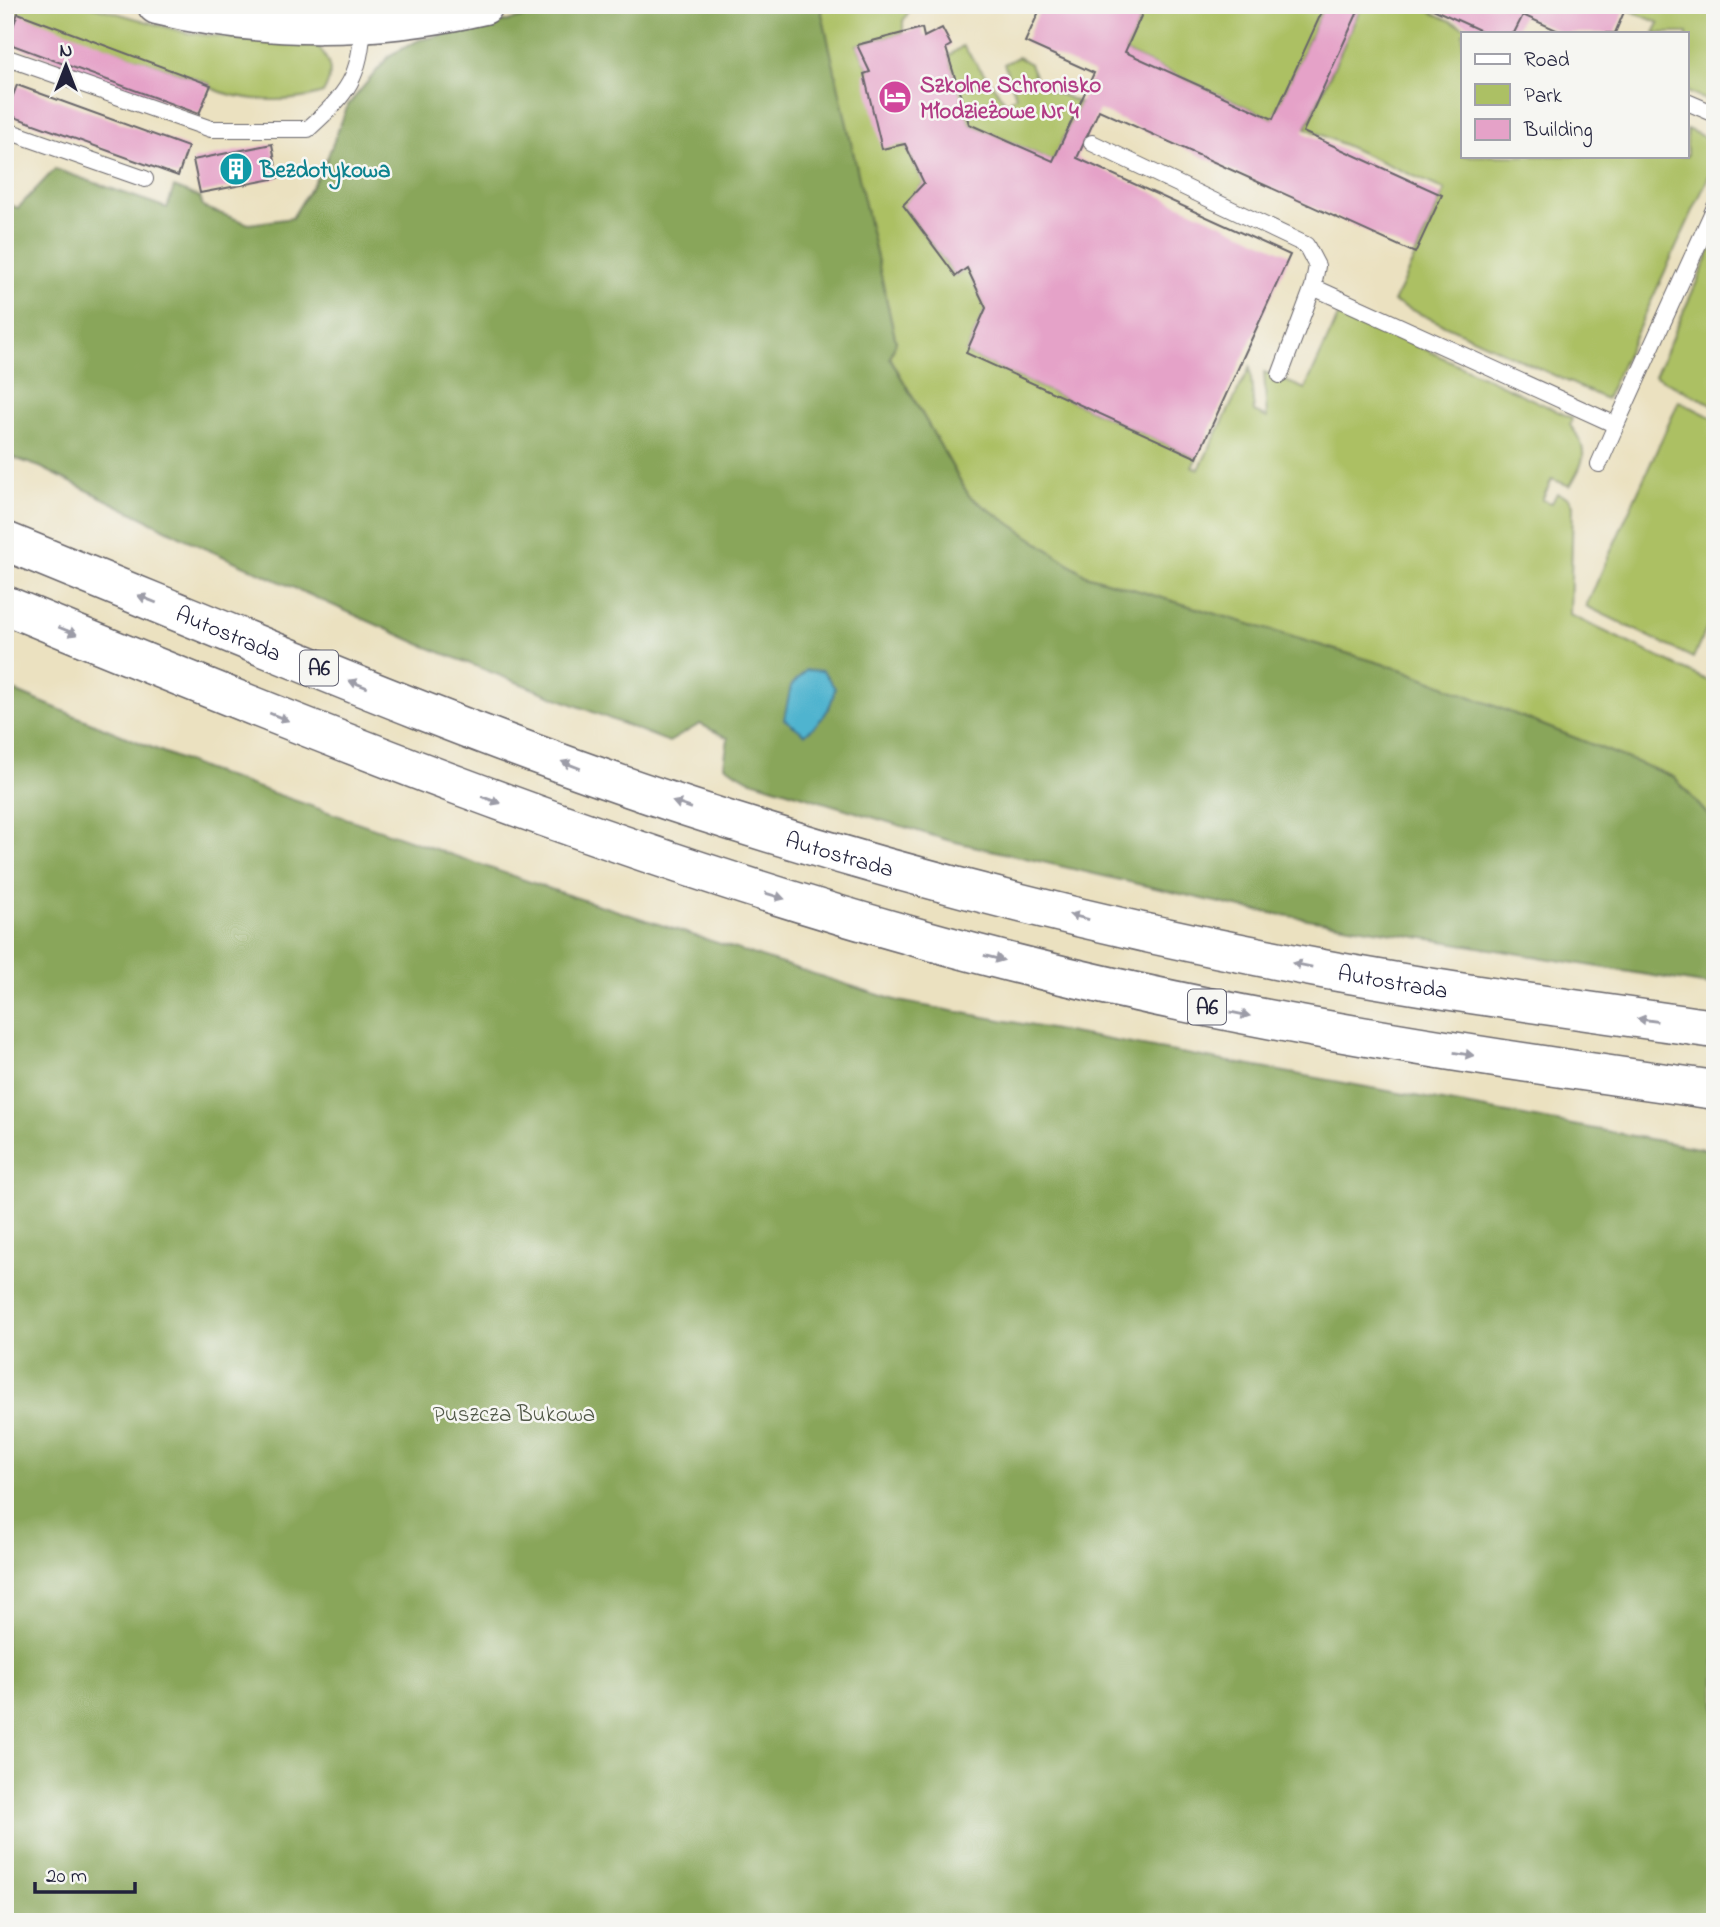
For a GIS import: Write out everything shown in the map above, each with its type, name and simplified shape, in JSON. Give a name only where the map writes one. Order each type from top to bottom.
[{"type":"main road","points":[[158,5],[195,14],[306,25],[363,22],[484,5]]},
{"type":"main road","name":"Autostrada","points":[[5,541],[368,688],[635,789],[730,820],[984,894],[1215,948],[1448,990],[1715,1029]]},
{"type":"main road","name":"A6","points":[[5,606],[324,735],[616,845],[710,876],[927,940],[1177,1001],[1421,1047],[1715,1090]]},
{"type":"lane","points":[[5,57],[211,129],[308,129],[328,111],[351,82],[362,56],[363,22]]},
{"type":"lane","points":[[1688,102],[1715,114]]},
{"type":"lane","points":[[5,130],[145,179]]},
{"type":"lane","points":[[1092,143],[1306,245],[1317,265],[1314,287],[1280,375]]},
{"type":"lane","points":[[1599,464],[1715,207]]},
{"type":"lane","points":[[1314,287],[1616,425]]},
{"type":"green space","points":[[5,5],[88,5],[187,33],[319,47],[330,69],[329,80],[323,93],[296,99],[252,99],[223,93],[211,88],[210,84],[5,11]]},
{"type":"green space","points":[[560,5],[820,5],[896,342],[890,358],[969,496],[1086,575],[1406,671],[1674,777],[1715,823],[1715,986],[1246,909],[947,840],[748,779],[724,765],[728,738],[700,724],[669,742],[422,645],[200,546],[40,467],[5,455],[5,203],[18,208],[55,169],[167,208],[174,187],[200,197],[203,207],[249,224],[292,218],[324,166],[348,105],[390,55],[419,40],[513,20]]},
{"type":"green space","points":[[820,5],[913,5],[903,21],[903,33],[857,45],[924,183],[903,206],[956,276],[967,268],[986,308],[966,353],[1197,458],[1192,467],[1199,469],[1250,367],[1254,412],[1267,418],[1264,372],[1305,389],[1341,310],[1572,418],[1570,425],[1583,448],[1582,462],[1570,486],[1552,479],[1542,500],[1552,503],[1557,493],[1569,498],[1573,505],[1570,615],[1715,684],[1715,823],[1674,777],[1406,671],[1086,575],[969,496],[890,357],[896,342]]},
{"type":"green space","points":[[1146,5],[1325,5],[1273,119],[1125,52]]},
{"type":"green space","points":[[1362,5],[1416,5],[1475,32],[1461,32],[1461,158],[1688,158],[1688,129],[1715,142],[1715,163],[1606,399],[1394,302],[1445,190],[1306,128]]},
{"type":"green space","points":[[1627,5],[1715,5],[1715,104],[1688,92],[1688,32],[1654,32],[1659,23],[1626,9]]},
{"type":"green space","points":[[963,46],[1007,104],[1016,96],[1004,64],[1018,57],[1030,64],[1039,85],[1080,103],[1053,161],[969,124],[948,56]]},
{"type":"green space","points":[[1715,241],[1715,406],[1655,376]]},
{"type":"green space","points":[[1679,401],[1715,419],[1715,611],[1693,658],[1586,606]]},
{"type":"green space","name":"Puszcza Bukowa","points":[[5,687],[204,769],[565,894],[898,1001],[1715,1151],[1715,1922],[5,1922]]},
{"type":"water","points":[[806,670],[823,671],[835,688],[825,714],[805,734],[784,719],[791,686]]},
{"type":"building","points":[[1042,5],[1146,5],[1125,52],[1273,119],[1325,5],[1361,5],[1303,132],[1442,195],[1415,253],[1099,110],[1077,158],[1290,255],[1197,458],[966,353],[986,308],[967,268],[956,276],[903,205],[924,183],[905,144],[882,149],[864,74],[870,72],[857,45],[922,28],[924,37],[942,28],[951,45],[946,48],[969,124],[1053,161],[1094,73],[1025,42]]},
{"type":"building","points":[[1424,5],[1627,5],[1615,32],[1561,32],[1523,15],[1514,32],[1484,32]]},
{"type":"building","points":[[18,13],[211,85],[199,114],[7,43]]},
{"type":"building","points":[[17,85],[188,147],[178,176],[6,114]]},
{"type":"building","name":"Bezdotykowa","points":[[272,144],[278,178],[200,193],[193,160]]},
{"type":"place","name":"Szkolne Schronisko Młodzieżowe Nr 4","points":[[895,97]]},
{"type":"place","name":"Bezdotykowa","points":[[236,169]]}]
